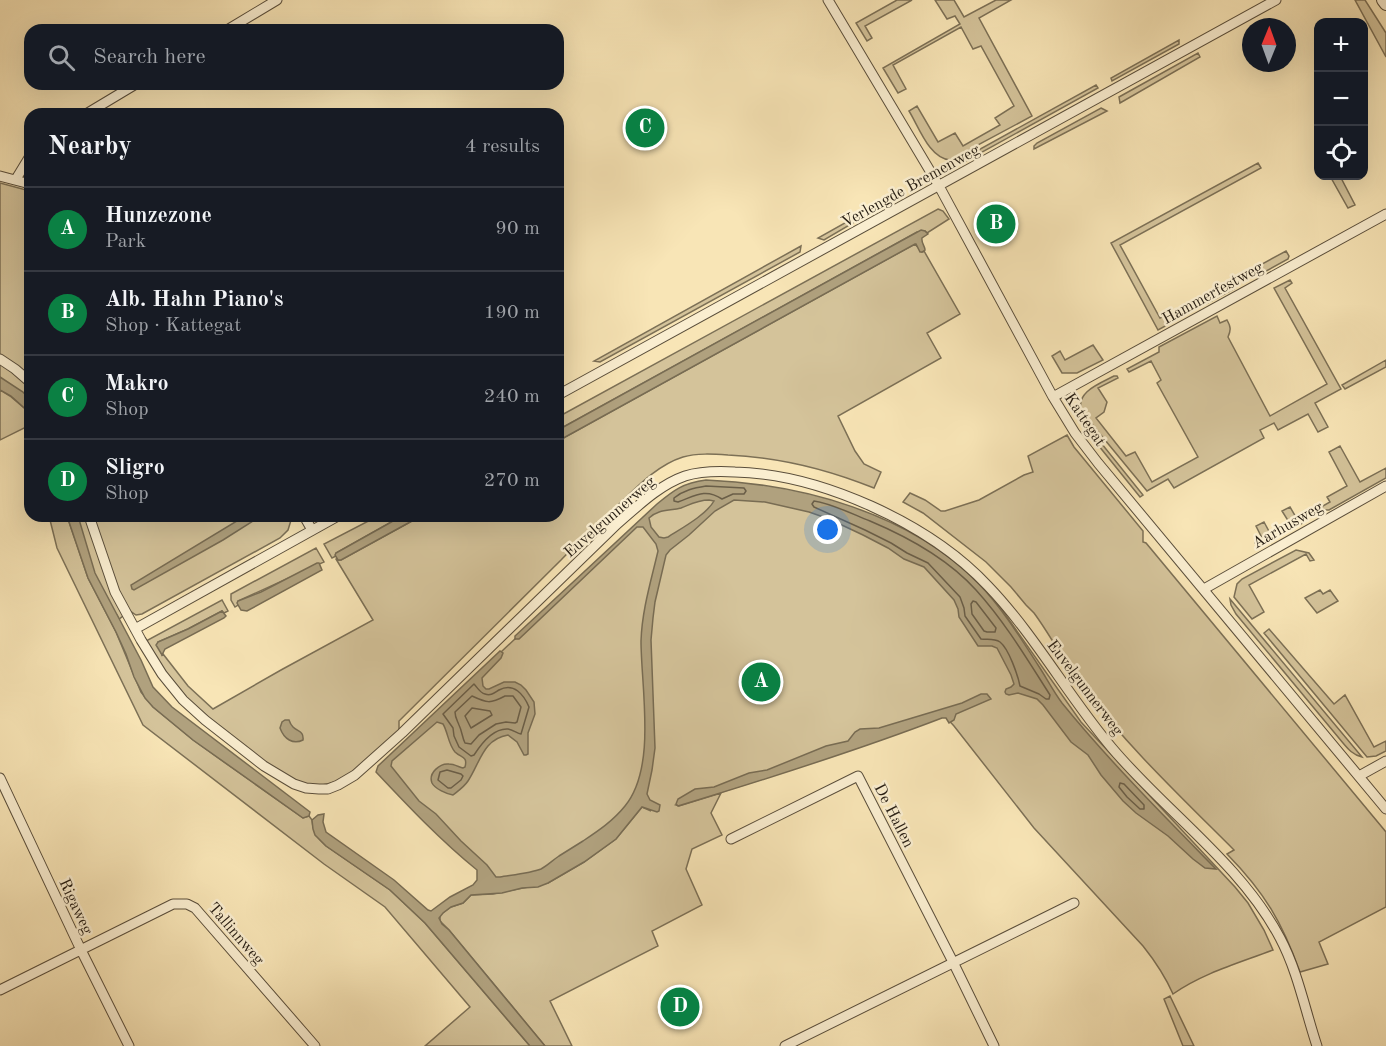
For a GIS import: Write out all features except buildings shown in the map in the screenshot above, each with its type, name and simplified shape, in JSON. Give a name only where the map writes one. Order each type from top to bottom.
[{"type":"street","points":[[237,24],[278,0]]},
{"type":"street","name":"Kattegat","points":[[828,0],[939,186],[1053,397],[1075,433],[1386,809]]},
{"type":"street","name":"Verlengde Bremenweg","points":[[564,392],[1276,0]]},
{"type":"street","points":[[1383,0],[1386,4]]},
{"type":"street","points":[[96,108],[126,90]]},
{"type":"street","points":[[16,179],[24,166]]},
{"type":"street","points":[[0,176],[24,182]]},
{"type":"street","name":"Hammerfestweg","points":[[1053,397],[1386,214]]},
{"type":"street","points":[[0,359],[24,377]]},
{"type":"street","name":"Euvelgunnerweg","points":[[91,522],[115,592],[162,674],[183,700],[205,720],[264,765],[306,788],[328,789],[346,781],[363,768],[616,525],[670,483],[686,476],[717,471],[744,472],[798,480],[838,492],[898,520],[945,548],[1003,602],[1114,750],[1248,889],[1287,952],[1317,1046]]},
{"type":"street","name":"Aarhusweg","points":[[1204,589],[1386,486]]},
{"type":"street","points":[[307,522],[312,530]]},
{"type":"street","points":[[135,629],[327,522]]},
{"type":"street","points":[[1359,776],[1386,761]]},
{"type":"street","name":"De Hallen","points":[[730,840],[858,776],[994,1046]]},
{"type":"street","name":"Rigaweg","points":[[0,778],[129,1046]]},
{"type":"street","name":"Tallinnweg","points":[[0,990],[173,904],[180,903],[195,908],[315,1046]]},
{"type":"street","points":[[785,1046],[1074,903]]},
{"type":"shaded area","points":[[897,0],[912,0],[865,26],[872,38],[867,41],[856,23]]},
{"type":"shaded area","points":[[935,0],[954,0],[964,17],[996,0],[1011,0],[979,18],[1032,116],[950,160],[936,154],[930,148],[909,111],[917,106],[938,142],[955,133],[963,146],[1000,125],[995,118],[1014,106],[981,46],[973,49],[961,27],[893,65],[906,89],[898,93],[883,68],[960,24],[955,16],[947,19]]},
{"type":"shaded area","points":[[1355,0],[1365,0],[1386,33],[1386,57],[1368,24],[1368,18],[1365,18]]},
{"type":"shaded area","points":[[1179,40],[1179,44],[1112,81],[1111,78]]},
{"type":"shaded area","points":[[1198,53],[1200,57],[1120,103],[1119,97]]},
{"type":"shaded area","points":[[1096,85],[1098,88],[966,161],[964,158]]},
{"type":"shaded area","points":[[1101,108],[1107,111],[1034,149],[1037,143]]},
{"type":"shaded area","points":[[1258,163],[1261,168],[1120,245],[1160,318],[1178,310],[1182,317],[1158,330],[1111,243]]},
{"type":"shaded area","points":[[1332,180],[1342,180],[1355,205],[1348,208]]},
{"type":"shaded area","points":[[0,183],[24,189],[24,405],[0,387]]},
{"type":"shaded area","points":[[875,206],[875,210],[824,240],[818,238]]},
{"type":"shaded area","points":[[938,209],[943,211],[949,219],[927,233],[917,232],[564,427],[564,414]]},
{"type":"shaded area","points":[[915,244],[922,252],[924,251],[960,314],[927,333],[941,358],[838,416],[864,464],[881,472],[874,488],[802,465],[765,458],[711,454],[683,457],[673,461],[639,485],[589,532],[399,721],[399,730],[353,772],[342,779],[324,785],[305,784],[270,766],[192,704],[169,678],[146,641],[222,600],[228,611],[224,613],[222,611],[158,642],[162,655],[188,686],[213,709],[373,620],[337,558],[341,560],[410,522],[564,522],[564,438]]},
{"type":"shaded area","points":[[801,246],[800,252],[600,362],[594,361]]},
{"type":"shaded area","points":[[1286,251],[1288,259],[1256,275],[1253,269]]},
{"type":"shaded area","points":[[1290,280],[1292,283],[1285,288],[1341,389],[1315,403],[1328,427],[1318,432],[1308,414],[1278,430],[1274,423],[1260,430],[1264,438],[1174,488],[1168,479],[1147,491],[1082,412],[1082,399],[1085,394],[1096,385],[1117,376],[1118,378],[1098,388],[1107,402],[1104,412],[1096,418],[1126,456],[1135,452],[1152,482],[1198,457],[1157,383],[1161,380],[1151,361],[1129,372],[1127,369],[1159,352],[1159,347],[1217,316],[1220,323],[1227,320],[1230,329],[1228,337],[1270,416],[1327,384],[1274,288]]},
{"type":"shaded area","points":[[1231,281],[1234,289],[1206,304],[1200,298]]},
{"type":"shaded area","points":[[1093,345],[1103,360],[1077,373],[1062,373],[1052,356],[1060,351],[1065,360]]},
{"type":"shaded area","points":[[1386,360],[1386,367],[1345,389],[1342,385]]},
{"type":"shaded area","points":[[0,390],[24,408],[24,428],[0,440]]},
{"type":"shaded area","points":[[1077,413],[1143,495],[1140,497],[1082,425]]},
{"type":"shaded area","points":[[1067,435],[1074,447],[1143,531],[1143,542],[1386,832],[1386,907],[1319,942],[1328,964],[1300,972],[1271,909],[1252,882],[1227,854],[1234,850],[1116,729],[1081,685],[1034,613],[986,562],[923,513],[903,502],[910,493],[941,511],[945,511],[979,500],[1033,472],[1028,456]]},
{"type":"shaded area","points":[[1340,446],[1360,482],[1386,468],[1386,478],[1329,510],[1325,510],[1321,507],[1330,502],[1327,497],[1347,486],[1329,452]]},
{"type":"shaded area","points":[[716,482],[932,548],[1000,607],[1081,722],[1248,903],[1273,950],[1209,974],[1173,994],[1160,969],[1143,946],[1034,828],[942,713],[676,805],[721,793],[711,813],[722,835],[692,849],[686,869],[702,905],[652,931],[658,946],[550,1001],[572,1046],[545,1046],[440,921],[440,915],[451,907],[463,903],[471,895],[493,894],[548,883],[584,862],[616,839],[642,807],[651,811],[642,803],[564,863],[501,887],[380,769],[656,507]]},
{"type":"shaded area","points":[[1290,507],[1297,519],[1305,515],[1306,521],[1294,528],[1282,511]]},
{"type":"shaded area","points":[[50,522],[69,522],[88,578],[116,632],[141,692],[153,707],[193,740],[303,818],[309,816],[316,834],[326,846],[390,890],[425,923],[530,1046],[425,1046],[470,1007],[385,907],[324,864],[143,725],[57,548]]},
{"type":"shaded area","points":[[71,522],[290,522],[288,530],[280,538],[142,614],[136,615],[130,611],[119,619],[117,615],[111,619]]},
{"type":"shaded area","points":[[366,522],[391,522],[336,553],[336,556],[332,558],[324,544]]},
{"type":"shaded area","points":[[1264,522],[1270,533],[1279,529],[1280,536],[1258,547],[1255,543],[1262,538],[1256,526]]},
{"type":"shaded area","points":[[316,548],[324,562],[238,601],[235,607],[231,594]]},
{"type":"shaded area","points":[[1296,550],[1309,553],[1314,560],[1310,561],[1306,554],[1249,585],[1264,612],[1252,619],[1234,597],[1237,584],[1242,579]]},
{"type":"shaded area","points":[[1320,590],[1323,594],[1330,590],[1338,601],[1317,613],[1305,598]]},
{"type":"shaded area","points":[[1230,599],[1362,757],[1353,753],[1343,743],[1236,614]]},
{"type":"shaded area","points":[[1269,629],[1334,704],[1345,695],[1374,747],[1386,741],[1386,751],[1367,757],[1264,633]]},
{"type":"shaded area","points":[[1170,996],[1194,1046],[1183,1046],[1164,999]]},
{"type":"water","points":[[921,230],[928,234],[922,238],[925,250],[922,252],[915,244],[564,438],[564,427]]},
{"type":"water","points":[[0,377],[24,393],[24,408],[11,396],[0,390]]},
{"type":"water","points":[[706,480],[779,488],[853,507],[921,538],[951,559],[979,584],[995,603],[1080,725],[1137,788],[1216,869],[1205,868],[1123,801],[1088,755],[1071,742],[1037,699],[1018,693],[1006,694],[1006,689],[1014,684],[997,648],[978,646],[959,617],[954,600],[924,567],[904,559],[888,548],[829,519],[765,502],[734,500],[715,511],[666,555],[655,602],[651,640],[655,748],[647,794],[650,800],[660,805],[659,811],[642,807],[616,839],[584,862],[548,883],[502,893],[471,895],[463,903],[451,907],[439,918],[545,1046],[530,1046],[425,923],[390,890],[326,846],[315,835],[312,820],[324,814],[323,822],[326,832],[394,880],[428,910],[431,911],[450,897],[473,885],[477,880],[477,870],[437,835],[376,772],[378,766],[500,651],[503,653],[501,658],[482,678],[483,686],[489,689],[504,682],[515,682],[526,690],[534,702],[535,714],[528,733],[528,754],[524,755],[517,742],[508,735],[500,737],[493,741],[483,753],[465,785],[453,795],[448,794],[432,783],[433,772],[446,764],[463,768],[466,761],[453,749],[443,724],[437,722],[392,761],[391,766],[419,801],[436,814],[496,877],[541,869],[610,821],[625,806],[635,790],[641,770],[645,726],[641,641],[647,596],[658,551],[656,544],[643,527],[637,527],[519,639],[515,639],[515,636],[657,504],[679,488]],"holes":[[[701,501],[714,501],[700,516],[668,537],[659,537],[651,527],[649,518],[656,513]]]},
{"type":"water","points":[[69,522],[80,522],[95,573],[153,687],[172,707],[310,812],[309,816],[303,818],[193,740],[153,707],[145,698],[134,677],[116,632],[88,578]]},
{"type":"water","points":[[235,522],[252,522],[134,590],[131,585]]},
{"type":"water","points":[[391,522],[410,522],[341,560],[338,560],[336,553]]},
{"type":"water","points":[[317,563],[322,570],[247,611],[241,610],[237,603],[238,601],[261,592]]},
{"type":"water","points":[[222,611],[226,616],[224,618],[165,649],[162,655],[156,645],[158,642]]},
{"type":"water","points":[[981,694],[987,694],[991,699],[956,714],[954,720],[949,723],[946,718],[942,718],[778,775],[678,806],[676,804],[678,799],[695,789],[714,787],[749,773],[767,770],[826,746],[848,741],[860,729],[879,728],[962,703]]},
{"type":"water","points":[[285,720],[289,720],[293,727],[302,733],[303,740],[292,741],[284,735],[280,728]]},
{"type":"place","name":"Makro","points":[[645,128]]},
{"type":"place","name":"Alb. Hahn Piano's","points":[[996,224]]},
{"type":"place","name":"Hunzezone","points":[[761,682]]},
{"type":"place","name":"Sligro","points":[[680,1007]]}]
